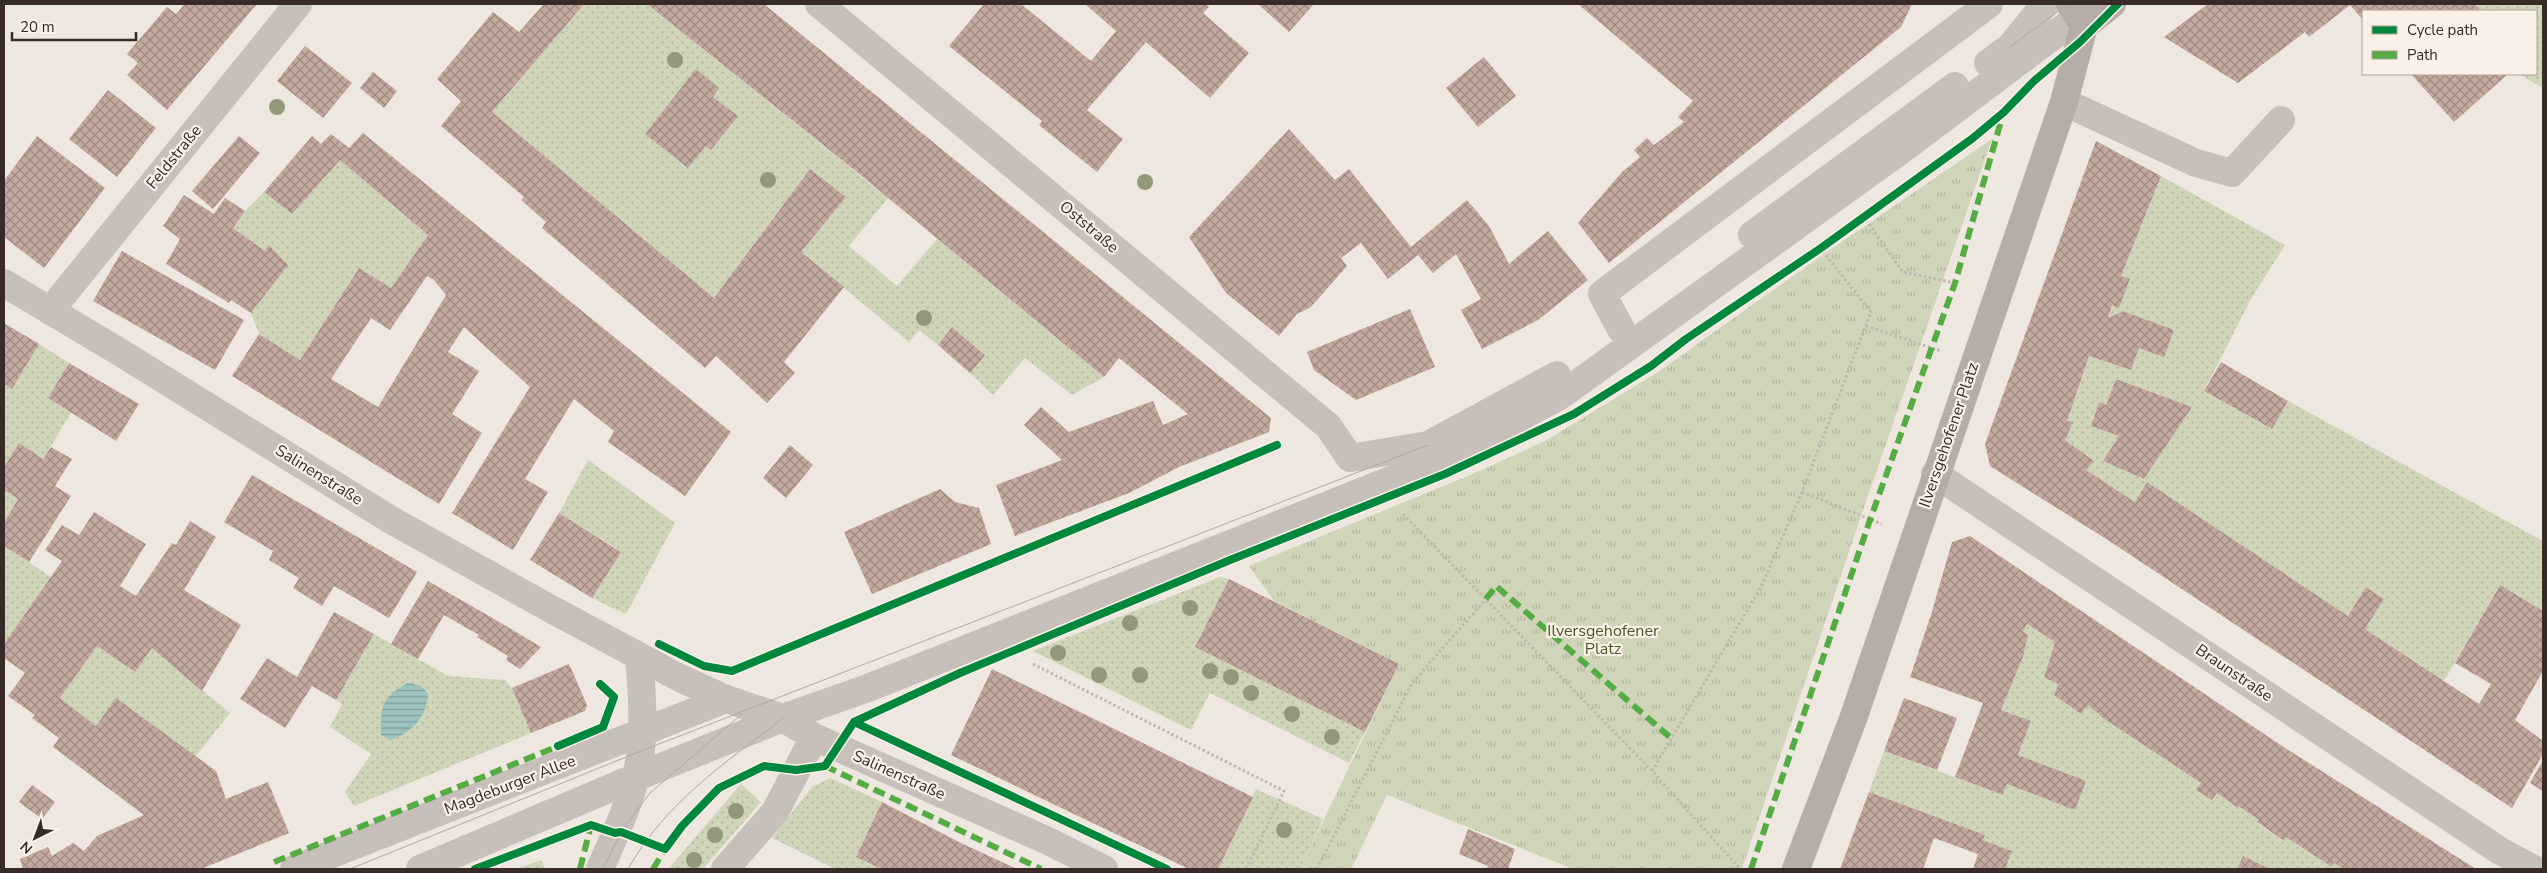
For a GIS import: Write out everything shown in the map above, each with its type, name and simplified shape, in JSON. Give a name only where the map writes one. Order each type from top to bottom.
[{"type":"main road","points":[[2077,15],[2112,4]]},
{"type":"main road","name":"Ilversgehofener Platz","points":[[1796,869],[1853,719],[1973,362],[2064,102],[2077,15]]},
{"type":"street","name":"Feldstraße","points":[[50,311],[298,4]]},
{"type":"street","name":"Oststraße","points":[[819,4],[1328,426],[1350,458],[1428,445],[1550,380],[1621,328]]},
{"type":"street","points":[[1989,4],[1602,294],[1621,328],[2010,47],[2045,4]]},
{"type":"street","points":[[420,869],[634,778],[783,718],[868,688],[1427,466],[1506,426],[1568,390],[1906,146],[2077,15]]},
{"type":"street","points":[[2064,102],[2196,163],[2232,173],[2249,158],[2281,120]]},
{"type":"street","name":"Salinenstraße","points":[[4,283],[391,520],[639,658],[726,698],[783,718],[814,736],[1046,840],[1104,869]]},
{"type":"street","name":"Braunstraße","points":[[1935,474],[2500,851],[2534,869]]},
{"type":"street","points":[[600,869],[634,778],[641,751],[643,697],[639,658]]},
{"type":"street","name":"Magdeburger Allee","points":[[294,869],[726,698]]},
{"type":"street","points":[[725,869],[775,812],[814,736]]},
{"type":"path","points":[[1864,217],[1903,272],[1955,283]]},
{"type":"path","points":[[1652,771],[1761,588],[1802,492],[1871,312],[1821,248]]},
{"type":"path","points":[[1866,326],[1973,362]]},
{"type":"path","points":[[1802,492],[1914,535]]},
{"type":"path","points":[[1401,512],[1652,771],[1740,869]]},
{"type":"path","points":[[1316,869],[1412,683],[1486,599]]},
{"type":"path","points":[[1033,664],[1284,791],[1246,869]]},
{"type":"green space","points":[[584,4],[647,4],[888,198],[849,246],[897,286],[937,239],[1104,377],[1072,395],[1025,358],[993,395],[970,373],[985,354],[952,327],[938,345],[919,330],[909,342],[801,252],[846,197],[810,169],[714,298],[492,112]],"holes":[[[696,70],[713,97],[738,116],[711,150],[706,146],[688,168],[645,134]]]},
{"type":"green space","points":[[2474,4],[2543,4],[2543,88],[2521,75],[2537,75],[2537,10],[2480,10]]},
{"type":"green space","name":"Ilversgehofener Platz","points":[[1992,139],[1861,516],[1742,869],[1573,869],[1387,795],[1351,869],[1300,869],[1399,664],[1274,601],[1249,566],[1475,473],[1547,440],[1658,372],[1824,254]]},
{"type":"green space","points":[[340,160],[428,235],[391,288],[359,268],[300,360],[259,334],[251,313],[287,265],[270,246],[265,251],[233,228],[245,211],[264,192],[292,214]]},
{"type":"green space","points":[[2161,176],[2285,245],[2251,299],[2204,391],[2271,429],[2288,401],[2543,541],[2543,611],[2499,586],[2444,681],[2365,629],[2384,599],[2367,587],[2348,616],[2147,482],[2135,502],[2086,470],[2094,461],[2065,440],[2072,422],[2067,421],[2089,356],[2131,370],[2139,348],[2164,356],[2174,330],[2123,311],[2108,318],[2112,305],[2119,307],[2130,280],[2121,276]],"holes":[[[2116,379],[2192,407],[2144,479],[2104,461],[2119,436],[2091,426],[2099,403],[2106,405]]]},
{"type":"green space","points":[[39,344],[69,363],[48,398],[71,413],[43,459],[19,443],[4,467],[4,384],[12,389]]},
{"type":"green space","points":[[588,460],[675,523],[626,614],[592,598],[621,551],[559,513]]},
{"type":"green space","points":[[4,490],[18,499],[4,523]]},
{"type":"green space","points":[[4,546],[51,577],[4,644]]},
{"type":"green space","points":[[1220,577],[1229,579],[1195,647],[1365,732],[1349,763],[1210,693],[1191,730],[1033,651]]},
{"type":"green space","points":[[2027,624],[2055,642],[2044,676],[2058,684],[2054,695],[2081,714],[2088,705],[2103,718],[2201,783],[2196,790],[2212,800],[2217,793],[2259,820],[2257,823],[2283,841],[2286,837],[2332,867],[2334,863],[2343,869],[2271,869],[2244,856],[2237,869],[2005,869],[2012,851],[1983,840],[1985,835],[1869,792],[1884,751],[2003,795],[2007,784],[2075,809],[2086,781],[2018,755],[2031,721],[2001,710],[2023,657],[2028,635],[2023,631]]},
{"type":"green space","points":[[374,634],[448,676],[505,680],[512,688],[531,733],[354,806],[345,792],[371,754],[330,727],[342,704],[336,700]]},
{"type":"green space","points":[[97,646],[135,672],[152,648],[230,713],[195,757],[116,699],[96,726],[60,698]]},
{"type":"green space","points":[[830,778],[882,802],[856,857],[881,869],[835,869],[772,838],[812,787]]},
{"type":"green space","points":[[741,784],[761,802],[703,869],[673,869],[670,867]]},
{"type":"green space","points":[[1256,789],[1323,819],[1300,869],[1218,869]]},
{"type":"green space","points":[[541,860],[545,869],[517,869]]},
{"type":"water","points":[[408,683],[421,686],[428,694],[427,702],[417,723],[406,732],[391,740],[381,735],[382,710],[388,698]]},
{"type":"building","points":[[185,4],[257,4],[167,110],[127,75],[138,63],[127,54],[167,7],[176,14]]},
{"type":"building","points":[[544,4],[584,4],[492,112],[714,298],[810,169],[846,197],[801,252],[844,287],[784,362],[795,373],[767,403],[716,356],[705,368],[542,228],[546,222],[521,200],[524,197],[441,126],[461,101],[437,79],[493,12],[519,32]]},
{"type":"building","points":[[647,4],[764,4],[1271,418],[1269,432],[1179,467],[1129,493],[1015,536],[996,485],[1062,460],[1024,425],[1041,407],[1069,432],[1153,401],[1163,425],[1188,414],[1119,358],[1104,377],[863,177]]},
{"type":"building","points":[[984,4],[1021,4],[1091,61],[1116,31],[1085,4],[1205,4],[1209,7],[1203,13],[1249,53],[1210,98],[1146,42],[1087,110],[1123,139],[1097,172],[1039,125],[1042,121],[949,46]]},
{"type":"building","points":[[1258,4],[1314,4],[1289,32]]},
{"type":"building","points":[[1578,4],[1912,4],[1901,27],[1609,263],[1578,223],[1622,172],[1640,157],[1634,150],[1647,138],[1654,145],[1684,122],[1678,117],[1693,101]]},
{"type":"building","points":[[2208,4],[2474,4],[2480,10],[2362,10],[2362,19],[2350,5],[2309,37],[2305,32],[2238,83],[2164,37]]},
{"type":"building","points":[[305,46],[352,83],[323,118],[277,81]]},
{"type":"building","points":[[1484,57],[1516,96],[1478,127],[1446,88]]},
{"type":"building","points":[[696,69],[719,88],[713,97],[738,116],[711,150],[706,146],[688,168],[645,134]]},
{"type":"building","points":[[373,72],[397,91],[384,108],[360,88]]},
{"type":"building","points":[[2412,75],[2507,75],[2454,122]]},
{"type":"building","points":[[108,90],[156,128],[117,177],[69,139]]},
{"type":"building","points":[[1289,129],[1335,180],[1349,169],[1411,247],[1467,200],[1489,226],[1509,264],[1548,231],[1588,280],[1538,320],[1482,349],[1461,310],[1481,299],[1456,254],[1433,273],[1418,255],[1388,279],[1361,243],[1341,258],[1347,266],[1311,307],[1297,314],[1279,336],[1226,293],[1189,237]]},
{"type":"building","points":[[363,133],[731,432],[685,496],[608,442],[614,431],[574,399],[525,479],[548,492],[513,550],[452,513],[530,387],[464,327],[448,352],[479,371],[452,414],[482,433],[439,504],[232,376],[259,334],[300,360],[359,268],[391,288],[428,235],[340,160],[292,214],[264,192],[312,136],[321,144],[331,134],[349,148]],"holes":[[[427,276],[434,280],[446,295],[378,407],[331,379],[371,318],[390,330]]]},
{"type":"building","points":[[37,136],[105,188],[44,268],[4,237],[4,181]]},
{"type":"building","points":[[239,136],[260,153],[213,209],[192,191]]},
{"type":"building","points":[[2096,141],[2161,176],[2121,276],[2130,279],[2119,308],[2112,305],[2108,318],[2123,311],[2174,330],[2164,357],[2139,348],[2131,370],[2089,356],[2067,421],[2073,422],[2065,440],[2094,461],[2086,470],[2135,502],[2147,482],[2348,616],[2366,587],[2384,599],[2365,629],[2479,704],[2491,684],[2455,663],[2500,585],[2543,611],[2543,671],[2515,720],[2543,741],[2543,754],[2512,808],[2111,542],[1990,466],[1985,444]]},
{"type":"building","points":[[184,195],[214,214],[225,198],[245,211],[233,228],[265,251],[269,245],[288,265],[251,313],[231,300],[229,303],[166,264],[180,239],[163,226]]},
{"type":"building","points":[[122,251],[244,320],[215,370],[93,301]]},
{"type":"building","points":[[1410,309],[1435,367],[1356,400],[1314,370],[1307,352]]},
{"type":"building","points":[[4,323],[39,344],[12,389],[4,384]]},
{"type":"building","points":[[952,327],[985,355],[970,373],[938,345]]},
{"type":"building","points":[[2221,362],[2288,401],[2272,429],[2204,391]]},
{"type":"building","points":[[69,363],[139,404],[116,441],[48,398]]},
{"type":"building","points":[[2116,379],[2192,407],[2144,479],[2103,461],[2119,436],[2091,426],[2099,402],[2106,405]]},
{"type":"building","points":[[19,443],[43,459],[51,447],[72,459],[55,486],[71,496],[29,562],[4,546],[4,523],[18,499],[4,490],[4,467]]},
{"type":"building","points":[[790,445],[813,465],[786,498],[763,478]]},
{"type":"building","points":[[252,475],[417,572],[389,618],[334,586],[322,606],[293,588],[299,578],[269,560],[273,551],[224,522]]},
{"type":"building","points":[[940,489],[955,502],[979,508],[991,544],[872,594],[844,532]]},
{"type":"building","points":[[94,512],[146,544],[120,586],[136,596],[172,543],[176,545],[190,521],[216,537],[184,590],[241,625],[202,691],[152,648],[135,672],[97,646],[60,698],[96,726],[116,698],[216,771],[226,799],[268,782],[289,833],[201,869],[23,869],[20,859],[48,847],[52,856],[73,843],[84,851],[97,836],[144,815],[53,747],[59,738],[32,718],[35,715],[8,696],[25,673],[4,658],[4,644],[62,561],[45,550],[62,525],[79,535]]},
{"type":"building","points":[[559,513],[621,552],[592,598],[530,560]]},
{"type":"building","points":[[1970,536],[2279,744],[2476,869],[2343,869],[2334,863],[2332,867],[2286,837],[2284,841],[2257,822],[2259,820],[2217,793],[2212,800],[2196,790],[2201,783],[2103,718],[2088,705],[2081,714],[2054,695],[2058,684],[2044,677],[2055,642],[2027,624],[2023,631],[2028,635],[2023,657],[2001,710],[2031,721],[2018,755],[2086,781],[2075,810],[2007,784],[2003,795],[1955,777],[1983,703],[1910,677],[1931,615],[1952,542]]},
{"type":"building","points":[[1229,579],[1399,664],[1365,732],[1195,647]]},
{"type":"building","points":[[428,581],[541,647],[520,669],[506,660],[508,656],[477,637],[479,635],[444,615],[418,659],[391,644]]},
{"type":"building","points":[[334,612],[374,634],[336,700],[312,686],[285,728],[240,699],[267,658],[297,677]]},
{"type":"building","points":[[569,664],[587,705],[585,711],[531,733],[512,688]]},
{"type":"building","points":[[992,669],[1253,797],[1218,869],[1189,869],[951,755]]},
{"type":"building","points":[[1904,698],[1957,718],[1937,770],[1884,751]]},
{"type":"building","points":[[2543,760],[2543,791],[2530,783]]},
{"type":"building","points":[[32,785],[55,802],[42,819],[19,802]]},
{"type":"building","points":[[1869,792],[1985,835],[1983,840],[2012,851],[2005,869],[1973,869],[1978,854],[1934,838],[1923,869],[1840,869]]},
{"type":"building","points":[[882,802],[959,842],[1017,869],[881,869],[856,857]]},
{"type":"building","points":[[1468,829],[1515,849],[1508,869],[1487,869],[1488,866],[1459,854]]},
{"type":"building","points":[[2243,856],[2271,869],[2237,869]]},
{"type":"tram line","points":[[2010,47],[2068,4]]},
{"type":"tram line","points":[[2078,17],[2095,4]]},
{"type":"tram line","points":[[350,869],[641,751],[1428,445]]},
{"type":"tram line","points":[[603,869],[621,832],[650,793],[742,714]]},
{"type":"tram line","points":[[628,869],[643,845],[678,804],[697,786],[783,718]]},
{"type":"marked path","points":[[1751,869],[1870,520],[1955,283],[2003,114]]},
{"type":"marked path","points":[[1486,599],[1496,586],[1672,739]]},
{"type":"marked path","points":[[274,862],[561,745]]},
{"type":"marked path","points":[[825,766],[1041,869]]},
{"type":"marked path","points":[[580,869],[591,825]]},
{"type":"marked path","points":[[653,869],[667,846]]},
{"type":"cycle path","points":[[475,869],[591,825],[615,833],[621,832],[665,849],[682,826],[719,788],[764,766],[796,770],[825,766],[854,722],[960,673],[1230,560],[1445,474],[1574,414],[1651,366],[1686,339],[1821,248],[1973,138],[2004,112],[2034,81],[2080,42],[2118,4]]},
{"type":"cycle path","points":[[659,644],[704,666],[732,671],[1277,445]]},
{"type":"cycle path","points":[[558,746],[603,727],[614,697],[600,684]]},
{"type":"cycle path","points":[[854,722],[1167,869]]}]
